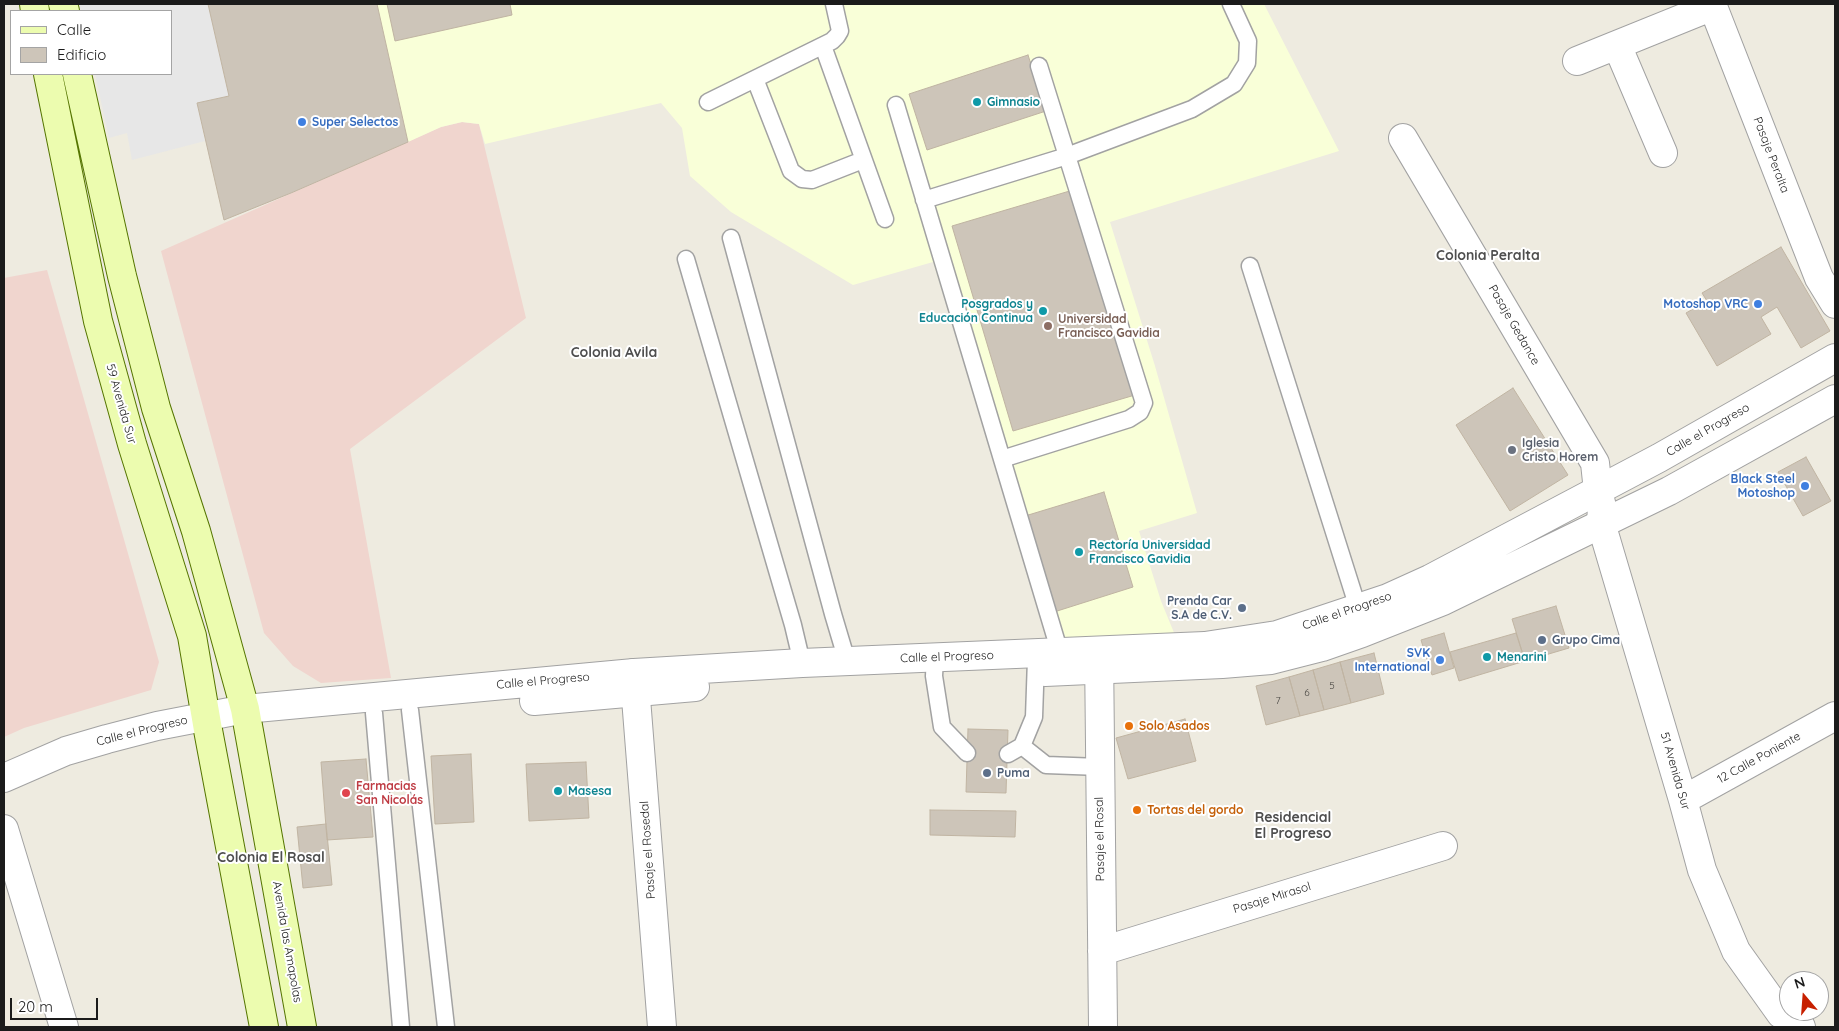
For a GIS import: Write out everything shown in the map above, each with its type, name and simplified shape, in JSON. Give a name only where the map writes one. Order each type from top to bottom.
[{"type":"main road","name":"59 Avenida Sur","points":[[48,75],[98,321],[132,444],[192,636],[207,723]]},
{"type":"main road","points":[[77,75],[122,276],[156,408],[196,531],[246,717]]},
{"type":"main road","name":"Avenida las Amapolas","points":[[246,717],[302,1027]]},
{"type":"main road","points":[[207,723],[264,1027]]},
{"type":"street","points":[[1577,61],[1712,5]]},
{"type":"street","name":"Pasaje Peralta","points":[[1712,5],[1819,278],[1835,304]]},
{"type":"street","points":[[1617,45],[1663,154]]},
{"type":"street","name":"Pasaje Gedance","points":[[1403,138],[1595,463],[1598,491]]},
{"type":"street","name":"Calle el Progreso","points":[[1099,661],[1277,635],[1388,598],[1430,580],[1598,491],[1835,358]]},
{"type":"street","name":"Calle el Progreso","points":[[4,778],[66,751],[157,726],[207,723],[246,717],[635,683],[807,680],[935,667],[1044,660],[1271,660],[1322,647],[1444,600],[1669,491],[1835,399]]},
{"type":"street","name":"51 Avenida Sur","points":[[1598,491],[1602,507],[1601,523],[1702,870],[1736,950],[1781,1014],[1801,1027]]},
{"type":"street","name":"Calle el Progreso","points":[[246,717],[410,710],[802,663],[847,661],[935,667]]},
{"type":"street","name":"Pasaje el Rosal","points":[[1099,661],[1103,1027]]},
{"type":"street","name":"Pasaje el Rosedal","points":[[635,683],[662,1027]]},
{"type":"street","name":"12 Calle Poniente","points":[[1683,800],[1835,716]]},
{"type":"street","name":"Calle el Progreso","points":[[4,792],[90,758],[149,742],[207,723]]},
{"type":"street","points":[[4,828],[64,1027]]},
{"type":"street","name":"Pasaje Mirasol","points":[[1102,950],[1443,846]]},
{"type":"lane","points":[[708,102],[823,46],[837,36],[840,30],[834,4]]},
{"type":"lane","points":[[924,200],[1067,156],[1192,110],[1234,84],[1247,63],[1248,41],[1231,4]]},
{"type":"lane","points":[[823,46],[885,220]]},
{"type":"lane","points":[[1002,459],[1129,419],[1140,412],[1144,403],[1039,66]]},
{"type":"lane","points":[[755,79],[791,171],[802,179],[812,180],[864,160]]},
{"type":"lane","points":[[896,105],[1002,459],[1044,660],[1034,717],[1015,750],[1046,765],[1100,767]]},
{"type":"lane","points":[[731,238],[847,661]]},
{"type":"lane","points":[[686,259],[793,625],[802,663]]},
{"type":"lane","points":[[1250,266],[1358,608]]},
{"type":"lane","points":[[935,667],[942,727],[967,753]]},
{"type":"lane","points":[[410,710],[446,1027]]},
{"type":"lane","points":[[374,713],[401,1027]]},
{"type":"shaded area","points":[[79,4],[208,4],[229,96],[197,103],[205,141],[132,160],[127,133],[109,138],[95,75],[172,75],[172,10],[81,10]]},
{"type":"shaded area","name":"Universidad Francisco Gavidia","points":[[377,4],[1264,4],[1339,151],[1110,222],[1155,366],[1197,513],[1139,531],[1161,601],[1177,640],[1050,638],[933,262],[853,285],[731,212],[690,176],[682,128],[661,103],[485,144],[479,124],[462,122],[441,127],[408,142]]},
{"type":"shaded area","points":[[462,122],[479,124],[526,318],[350,449],[391,678],[321,683],[293,666],[264,633],[161,251],[441,127]]},
{"type":"shaded area","points":[[47,270],[159,662],[151,690],[24,728],[4,737],[4,278]]},
{"type":"building","name":"Super Selectos","points":[[208,4],[377,4],[408,142],[224,220],[197,103],[229,96]]},
{"type":"building","points":[[387,4],[510,4],[512,15],[395,41]]},
{"type":"building","name":"Gimnasio","points":[[1028,55],[1046,111],[927,150],[909,94]]},
{"type":"building","name":"Posgrados y Educación Continua","points":[[1073,190],[1135,395],[1013,431],[952,226]]},
{"type":"building","name":"Motoshop VRC","points":[[1781,247],[1830,331],[1801,348],[1777,307],[1761,317],[1771,334],[1717,366],[1686,313],[1707,301],[1702,293]]},
{"type":"building","name":"Iglesia Cristo Horem","points":[[1513,388],[1568,475],[1510,511],[1456,425]]},
{"type":"building","name":"Black Steel Motoshop","points":[[1806,457],[1831,501],[1803,516],[1778,472]]},
{"type":"building","name":"Rectoría Universidad Francisco Gavidia","points":[[1104,492],[1133,587],[1054,612],[1025,516]]},
{"type":"building","name":"Grupo Cima","points":[[1556,606],[1569,648],[1525,661],[1512,619]]},
{"type":"building","name":"SVK International","points":[[1444,633],[1454,668],[1432,675],[1421,640]]},
{"type":"building","name":"Menarini","points":[[1516,633],[1525,661],[1459,681],[1450,652]]},
{"type":"building","points":[[1374,653],[1384,694],[1351,703],[1340,662]]},
{"type":"building","points":[[1340,662],[1351,703],[1324,710],[1313,670]]},
{"type":"building","points":[[1313,670],[1324,710],[1300,716],[1289,677]]},
{"type":"building","points":[[1289,677],[1300,716],[1266,725],[1256,686]]},
{"type":"building","points":[[1185,719],[1196,761],[1128,779],[1116,738]]},
{"type":"building","name":"Puma","points":[[968,729],[1008,730],[1006,793],[966,792]]},
{"type":"building","points":[[471,754],[474,822],[435,824],[431,756]]},
{"type":"building","name":"Farmacias San Nicolás","points":[[366,759],[373,837],[327,840],[321,762]]},
{"type":"building","name":"Masesa","points":[[586,762],[589,818],[529,821],[526,764]]},
{"type":"building","points":[[930,810],[1016,811],[1015,837],[930,835]]},
{"type":"building","points":[[326,824],[332,885],[303,888],[297,827]]},
{"type":"place","name":"Gimnasio","points":[[977,102]]},
{"type":"place","name":"Super Selectos","points":[[302,122]]},
{"type":"place","name":"Motoshop VRC","points":[[1758,304]]},
{"type":"place","name":"Posgrados y Educación Continua","points":[[1043,311]]},
{"type":"place","name":"Universidad Francisco Gavidia","points":[[1048,326]]},
{"type":"place","name":"Iglesia Cristo Horem","points":[[1512,450]]},
{"type":"place","name":"Black Steel Motoshop","points":[[1805,486]]},
{"type":"place","name":"Rectoría Universidad Francisco Gavidia","points":[[1079,552]]},
{"type":"place","name":"Prenda Car S.A de C.V.","points":[[1242,608]]},
{"type":"place","name":"Grupo Cima","points":[[1542,640]]},
{"type":"place","name":"Menarini","points":[[1487,657]]},
{"type":"place","name":"SVK International","points":[[1440,660]]},
{"type":"place","name":"Solo Asados","points":[[1129,726]]},
{"type":"place","name":"Puma","points":[[987,773]]},
{"type":"place","name":"Masesa","points":[[558,791]]},
{"type":"place","name":"Farmacias San Nicolás","points":[[346,793]]},
{"type":"place","name":"Tortas del gordo","points":[[1137,810]]},
{"type":"district","name":"Colonia Peralta","points":[[1488,256]]},
{"type":"district","name":"Colonia Avila","points":[[614,353]]},
{"type":"district","name":"Residencial El Progreso","points":[[1293,826]]},
{"type":"district","name":"Colonia El Rosal","points":[[271,858]]}]
